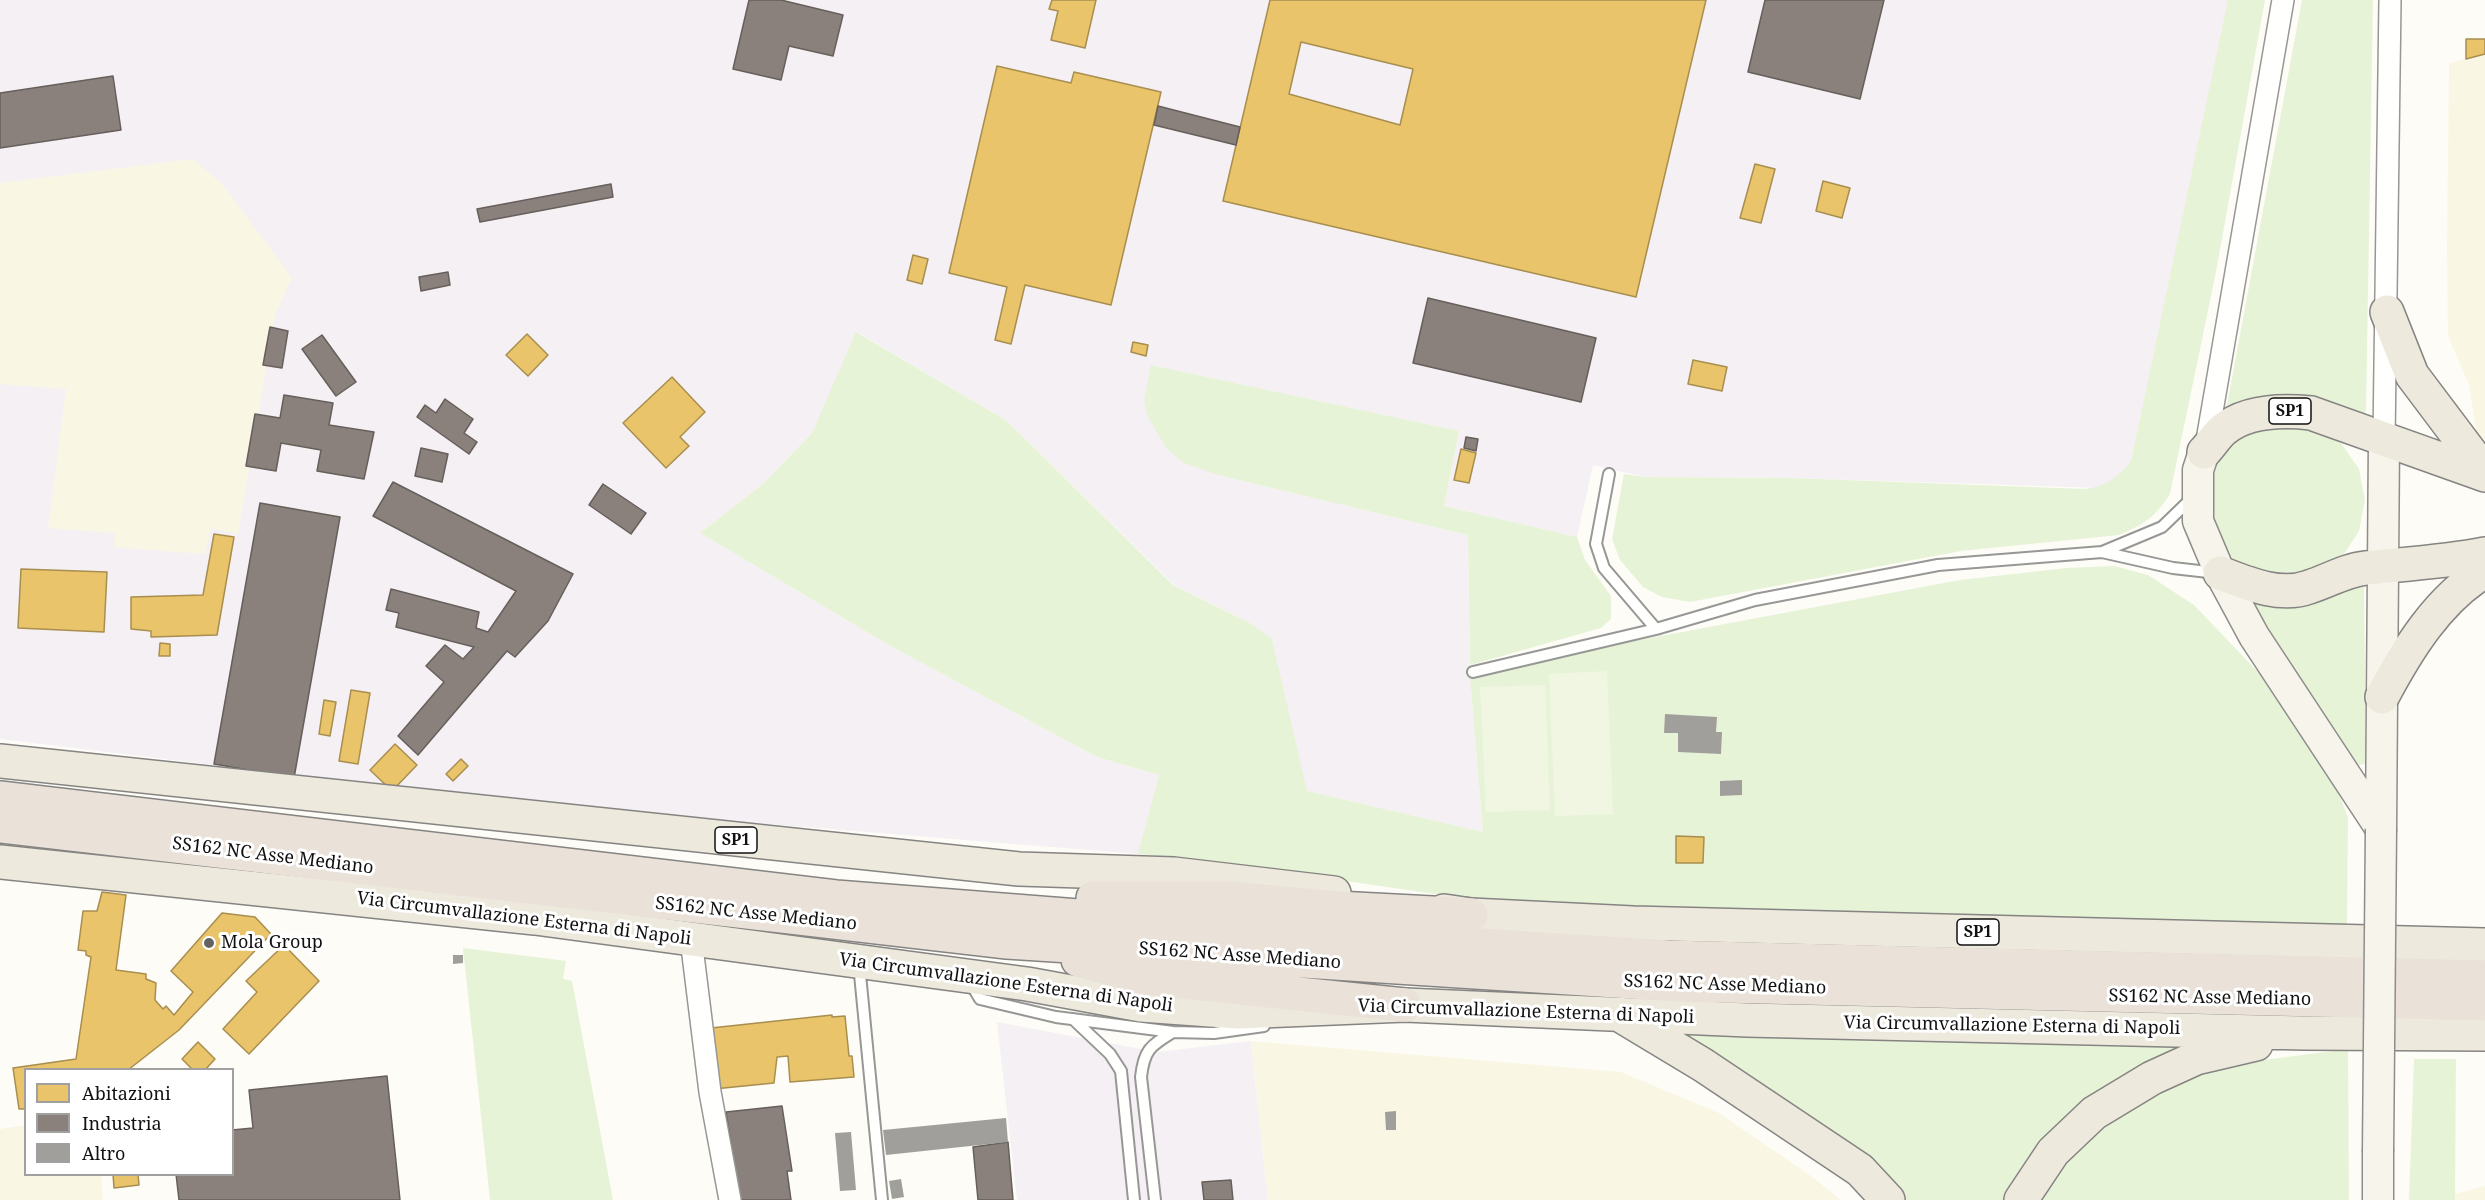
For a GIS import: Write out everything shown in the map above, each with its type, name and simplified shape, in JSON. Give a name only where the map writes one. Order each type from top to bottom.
[{"type":"highway","name":"SS162 NC Asse Mediano","points":[[0,798],[836,897],[1308,934],[1668,957],[2485,977]]},
{"type":"highway","name":"SS162 NC Asse Mediano","points":[[0,826],[1007,942],[1678,985],[2485,1004]]},
{"type":"highway","points":[[836,897],[1230,898],[1338,908],[1471,915]]},
{"type":"highway","points":[[1007,942],[1144,978],[1406,1005]]},
{"type":"main road","points":[[2387,312],[2412,375],[2485,474]]},
{"type":"main road","name":"SP1","points":[[2381,829],[2254,636],[2220,573],[2198,521],[2197,494],[2198,470],[2205,452],[2224,429],[2257,415],[2283,410],[2311,412],[2384,439]]},
{"type":"main road","points":[[2378,1200],[2384,439],[2485,474]]},
{"type":"main road","points":[[2220,573],[2247,584],[2288,590],[2306,589],[2353,570],[2485,554]]},
{"type":"main road","points":[[2382,697],[2403,658],[2427,624],[2467,581],[2485,571]]},
{"type":"main road","name":"SP1","points":[[0,761],[1019,869],[1174,874],[1320,890],[1471,915],[1632,923],[2485,945]]},
{"type":"main road","name":"Via Circumvallazione Esterna di Napoli","points":[[0,862],[535,918],[966,976],[1141,1005],[1238,1012],[1406,1005],[1616,1012],[1747,1020],[2304,1033],[2485,1034]]},
{"type":"main road","points":[[1616,1012],[1703,1065],[1860,1170],[1888,1200]]},
{"type":"main road","points":[[2021,1200],[2054,1152],[2094,1113],[2152,1078],[2196,1058],[2304,1033]]},
{"type":"street","points":[[2205,452],[2283,0]]},
{"type":"street","points":[[2384,439],[2390,0]]},
{"type":"street","points":[[691,939],[710,1092],[730,1200]]},
{"type":"lane","points":[[1609,474],[1596,544],[1604,568],[1656,629]]},
{"type":"lane","points":[[2102,552],[2162,527],[2197,494]]},
{"type":"lane","points":[[1473,672],[1656,629],[1755,600],[1938,565],[2102,552],[2173,568],[2220,573]]},
{"type":"lane","points":[[859,962],[882,1200]]},
{"type":"lane","points":[[966,976],[980,999],[1072,1019],[1173,1032],[1214,1033],[1277,1025]]},
{"type":"lane","points":[[1317,1020],[1350,1007]]},
{"type":"lane","points":[[1072,1019],[1110,1054],[1121,1071],[1134,1200]]},
{"type":"lane","points":[[1155,1200],[1142,1077],[1143,1060],[1152,1045],[1173,1032]]},
{"type":"shaded area","points":[[0,0],[2229,0],[2131,461],[2118,477],[2102,488],[1793,478],[1644,477],[1593,465],[1577,537],[1444,506],[1459,431],[1151,365],[1218,475],[1468,535],[1470,678],[1483,832],[1306,791],[1272,639],[1250,623],[1174,585],[1007,421],[857,332],[812,433],[764,483],[700,533],[894,648],[1097,757],[1159,775],[1144,833],[1176,851],[1138,854],[522,804],[295,780],[198,763],[0,739]]},
{"type":"shaded area","points":[[2485,54],[2485,441],[2477,436],[2469,385],[2448,336],[2447,249],[2449,63]]},
{"type":"shaded area","points":[[193,159],[223,185],[292,278],[275,315],[238,534],[211,528],[205,554],[114,547],[115,533],[48,528],[66,389],[0,384],[0,183]]},
{"type":"shaded area","points":[[997,1022],[1157,1052],[1251,1041],[1268,1200],[1017,1200]]},
{"type":"shaded area","points":[[1251,1041],[1621,1072],[1719,1113],[1811,1176],[1841,1200],[1268,1200]]},
{"type":"shaded area","points":[[24,1125],[24,1176],[101,1176],[103,1200],[0,1200],[0,1129]]},
{"type":"shaded area","points":[[2485,1186],[2485,1200],[2455,1200],[2455,1194]]},
{"type":"green space","points":[[2228,0],[2265,0],[2216,272],[2170,494],[2159,509],[2143,523],[2119,535],[1961,551],[1690,602],[1662,597],[1643,587],[1620,560],[1612,539],[1624,474],[1644,477],[1793,478],[2084,489],[2105,484],[2121,472],[2131,461]]},
{"type":"green space","points":[[2302,0],[2373,0],[2366,409],[2365,414],[2360,417],[2226,410]]},
{"type":"green space","points":[[856,332],[1007,421],[1173,585],[1250,623],[1272,639],[1307,791],[1483,832],[1470,678],[1618,644],[1960,580],[2067,568],[2114,566],[2148,575],[2194,605],[2281,696],[2330,769],[2348,818],[2347,925],[2076,923],[1511,905],[1208,861],[1138,854],[1159,775],[1097,757],[894,648],[700,533],[764,483],[812,433]]},
{"type":"green space","points":[[1151,365],[1459,431],[1444,506],[1577,537],[1585,560],[1611,596],[1611,619],[1601,628],[1470,665],[1468,535],[1218,475],[1184,463],[1166,448],[1147,415],[1144,400]]},
{"type":"green space","points":[[2284,420],[2329,434],[2341,443],[2359,469],[2365,500],[2359,531],[2342,557],[2301,579],[2241,568],[2228,558],[2211,532],[2210,471],[2239,435]]},
{"type":"green space","points":[[2364,583],[2366,764],[2358,765],[2244,596]]},
{"type":"green space","points":[[1607,671],[1613,814],[1555,816],[1549,674]]},
{"type":"green space","points":[[1545,685],[1550,810],[1486,812],[1480,687]]},
{"type":"green space","points":[[463,948],[566,961],[563,979],[572,981],[613,1200],[490,1200]]},
{"type":"green space","points":[[1685,1032],[2173,1044],[2178,1048],[2178,1053],[2006,1200],[1904,1200],[1680,1035]]},
{"type":"green space","points":[[2348,1049],[2349,1200],[2033,1200],[2101,1119],[2176,1079],[2233,1064]]},
{"type":"green space","points":[[2414,1059],[2456,1059],[2455,1200],[2409,1200]]},
{"type":"building: Abitazioni","points":[[1052,0],[1096,0],[1085,48],[1051,40],[1058,11],[1049,9]]},
{"type":"building: Abitazioni","points":[[1270,0],[1706,0],[1636,297],[1223,201]],"holes":[[[1301,42],[1413,69],[1400,125],[1289,94]]]},
{"type":"building: Abitazioni","points":[[2466,39],[2485,39],[2485,54],[2466,59]]},
{"type":"building: Abitazioni","points":[[997,66],[1071,83],[1074,72],[1161,92],[1111,305],[1025,285],[1011,344],[995,340],[1007,287],[949,273]]},
{"type":"building: Abitazioni","points":[[1755,164],[1775,169],[1761,223],[1740,218]]},
{"type":"building: Abitazioni","points":[[1823,181],[1850,188],[1842,218],[1816,211]]},
{"type":"building: Abitazioni","points":[[913,255],[928,259],[922,284],[907,280]]},
{"type":"building: Abitazioni","points":[[527,334],[548,355],[528,376],[506,355]]},
{"type":"building: Abitazioni","points":[[1133,342],[1148,345],[1146,356],[1131,352]]},
{"type":"building: Abitazioni","points":[[1693,360],[1727,367],[1722,391],[1688,384]]},
{"type":"building: Abitazioni","points":[[672,377],[705,412],[680,437],[689,446],[666,468],[623,423]]},
{"type":"building: Abitazioni","points":[[1461,449],[1476,453],[1469,483],[1454,480]]},
{"type":"building: Abitazioni","points":[[214,534],[234,537],[217,635],[151,637],[151,631],[131,629],[131,597],[203,595]]},
{"type":"building: Abitazioni","points":[[21,569],[107,572],[104,632],[18,628]]},
{"type":"building: Abitazioni","points":[[160,643],[170,644],[170,656],[159,656]]},
{"type":"building: Abitazioni","points":[[351,690],[370,693],[358,764],[339,761]]},
{"type":"building: Abitazioni","points":[[324,700],[336,702],[330,736],[319,734]]},
{"type":"building: Abitazioni","points":[[395,744],[417,765],[392,791],[370,770]]},
{"type":"building: Abitazioni","points":[[461,759],[468,766],[453,781],[446,774]]},
{"type":"building: Abitazioni","points":[[1676,836],[1704,837],[1703,863],[1676,863]]},
{"type":"building: Abitazioni","points":[[102,892],[126,895],[116,970],[146,974],[146,979],[156,983],[155,1000],[163,1009],[166,1006],[174,1015],[193,992],[171,971],[222,913],[255,917],[271,934],[179,1030],[131,1068],[24,1068],[24,1109],[19,1109],[13,1068],[76,1059],[91,957],[86,955],[86,951],[78,950],[83,911],[97,911]]},
{"type":"building: Abitazioni","points":[[284,945],[319,981],[249,1054],[223,1029],[257,992],[246,981]]},
{"type":"building: Abitazioni","points":[[832,1015],[832,1017],[845,1016],[849,1056],[852,1056],[854,1077],[790,1082],[788,1056],[777,1057],[774,1083],[714,1089],[711,1028]]},
{"type":"building: Abitazioni","points":[[198,1042],[215,1059],[207,1068],[191,1068],[182,1059]]},
{"type":"building: Abitazioni","points":[[113,1176],[138,1176],[139,1185],[114,1188]]},
{"type":"building: Industria","points":[[749,0],[781,0],[843,15],[833,56],[789,46],[781,80],[733,69]]},
{"type":"building: Industria","points":[[1765,0],[1884,0],[1860,99],[1748,72]]},
{"type":"building: Industria","points":[[113,76],[121,130],[0,148],[0,93]]},
{"type":"building: Industria","points":[[1158,106],[1240,127],[1236,145],[1154,125]]},
{"type":"building: Industria","points":[[611,184],[613,197],[480,222],[477,209]]},
{"type":"building: Industria","points":[[448,272],[450,285],[421,291],[419,277]]},
{"type":"building: Industria","points":[[1428,298],[1596,338],[1581,402],[1413,363]]},
{"type":"building: Industria","points":[[270,327],[288,331],[282,368],[263,365]]},
{"type":"building: Industria","points":[[322,335],[356,382],[336,396],[302,349]]},
{"type":"building: Industria","points":[[284,395],[333,403],[329,425],[374,432],[364,479],[317,471],[321,450],[281,443],[276,471],[246,466],[255,414],[280,418]]},
{"type":"building: Industria","points":[[445,399],[473,419],[464,433],[477,442],[469,454],[417,417],[425,405],[436,413]]},
{"type":"building: Industria","points":[[1466,437],[1478,439],[1476,451],[1464,448]]},
{"type":"building: Industria","points":[[421,448],[448,454],[442,482],[415,476]]},
{"type":"building: Industria","points":[[393,482],[573,574],[548,621],[515,657],[507,651],[418,755],[398,736],[444,682],[426,666],[445,645],[463,659],[474,647],[396,627],[399,613],[386,610],[391,589],[479,612],[476,628],[488,632],[516,591],[373,516]]},
{"type":"building: Industria","points":[[603,484],[646,513],[631,534],[589,505]]},
{"type":"building: Industria","points":[[260,503],[340,517],[294,778],[214,764]]},
{"type":"building: Industria","points":[[387,1076],[400,1200],[179,1200],[176,1176],[234,1176],[234,1130],[253,1128],[249,1090]]},
{"type":"building: Industria","points":[[782,1106],[792,1171],[787,1171],[791,1200],[740,1200],[726,1112]]},
{"type":"building: Industria","points":[[1008,1142],[1013,1200],[978,1200],[973,1147]]},
{"type":"building: Industria","points":[[1231,1180],[1233,1200],[1204,1200],[1202,1182]]},
{"type":"building: Altro","points":[[1665,714],[1717,717],[1716,732],[1722,732],[1721,754],[1678,752],[1678,733],[1664,733]]},
{"type":"building: Altro","points":[[1742,780],[1742,795],[1720,796],[1720,781]]},
{"type":"building: Altro","points":[[453,955],[463,955],[463,963],[453,964]]},
{"type":"building: Altro","points":[[1396,1111],[1396,1130],[1386,1130],[1385,1112]]},
{"type":"building: Altro","points":[[1006,1118],[1008,1142],[886,1155],[883,1130]]},
{"type":"building: Altro","points":[[851,1132],[856,1190],[840,1191],[835,1133]]},
{"type":"building: Altro","points":[[901,1179],[904,1197],[892,1199],[889,1181]]},
{"type":"place","name":"Mola Group","points":[[209,943]]}]
